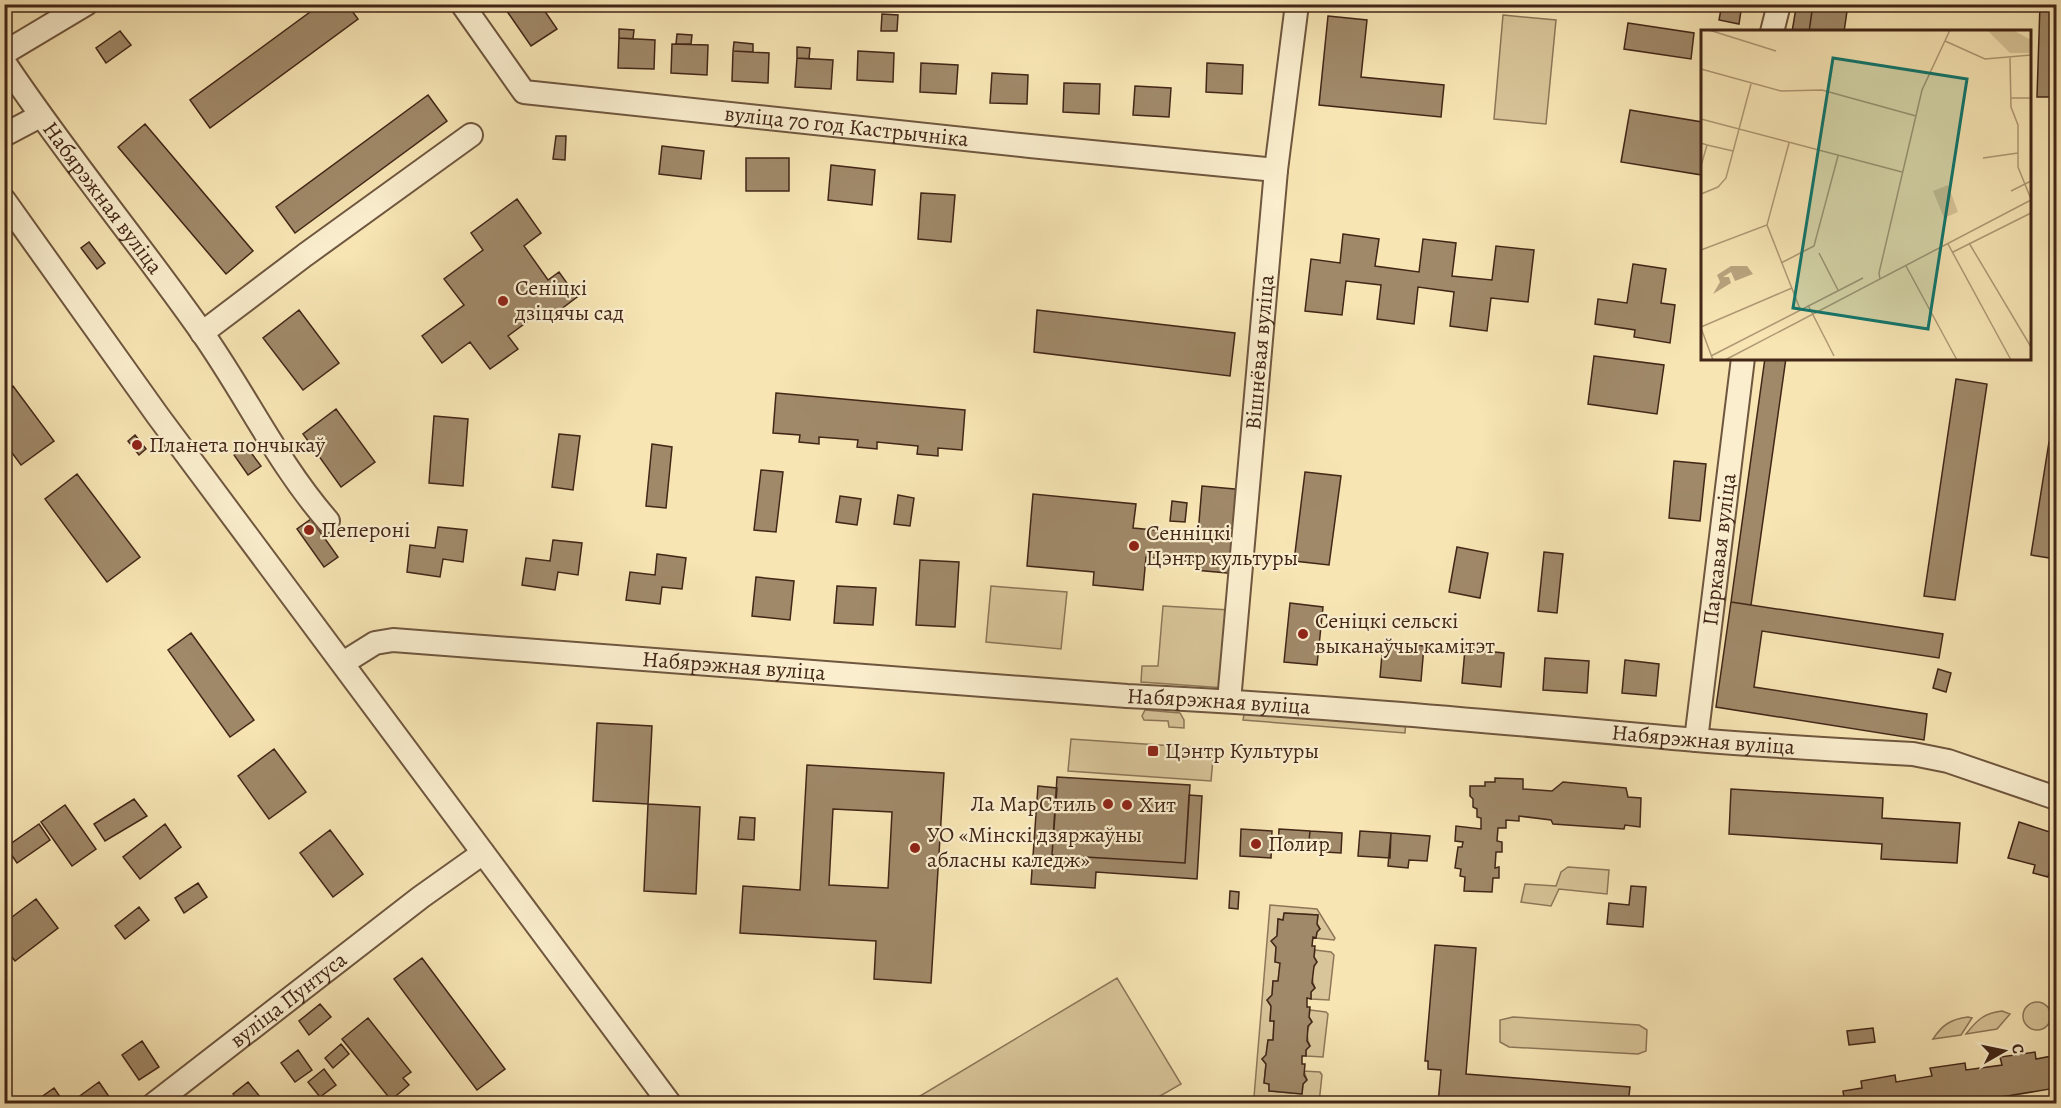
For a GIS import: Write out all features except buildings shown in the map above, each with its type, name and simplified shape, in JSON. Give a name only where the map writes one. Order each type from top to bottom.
[{"type":"street","points":[[4,53],[86,4]]},
{"type":"street","name":"вуліца 70 год Кастрычніка","points":[[462,4],[524,92],[1276,170]]},
{"type":"street","name":"Вішнёвая вуліца","points":[[1229,701],[1276,170],[1298,4]]},
{"type":"street","points":[[1772,30],[1779,4]]},
{"type":"street","name":"Набярэжная вуліца","points":[[4,62],[40,116],[202,333],[306,495],[328,520]]},
{"type":"street","points":[[4,135],[40,116]]},
{"type":"street","points":[[202,333],[471,135]]},
{"type":"street","points":[[4,200],[158,416],[670,1104]]},
{"type":"street","name":"Паркавая вуліца","points":[[1696,740],[1743,360]]},
{"type":"street","name":"Набярэжная вуліца","points":[[343,663],[375,643],[393,640],[1127,696],[1429,716],[1696,740],[1913,754],[1948,761],[2056,798]]},
{"type":"street","name":"вуліца Пунтуса","points":[[154,1104],[421,897],[483,853]]},
{"type":"shaded area","points":[[1503,15],[1556,20],[1546,124],[1494,119]]},
{"type":"shaded area","points":[[991,586],[1067,592],[1061,649],[986,642]]},
{"type":"shaded area","points":[[1163,606],[1230,610],[1225,688],[1141,682],[1142,666],[1158,666]]},
{"type":"shaded area","points":[[1245,709],[1406,720],[1405,733],[1243,720]]},
{"type":"shaded area","points":[[1145,710],[1180,713],[1184,720],[1184,728],[1169,727],[1168,721],[1144,720],[1142,716]]},
{"type":"shaded area","points":[[1071,739],[1203,748],[1211,753],[1213,759],[1211,781],[1068,771]]},
{"type":"shaded area","points":[[1568,867],[1609,870],[1607,894],[1559,889],[1551,906],[1521,902],[1525,884],[1556,886],[1561,872]]},
{"type":"shaded area","points":[[1270,905],[1317,909],[1335,938],[1334,940],[1316,938],[1320,929],[1317,924],[1318,915],[1285,913],[1283,920],[1278,919],[1277,936],[1272,941],[1276,947],[1275,962],[1280,963],[1278,981],[1273,981],[1272,995],[1267,1000],[1271,1006],[1270,1021],[1274,1021],[1273,1040],[1268,1040],[1266,1055],[1262,1059],[1266,1064],[1264,1083],[1269,1084],[1269,1091],[1302,1094],[1303,1084],[1307,1080],[1304,1071],[1320,1072],[1322,1075],[1319,1103],[1254,1097]]},
{"type":"shaded area","points":[[1315,950],[1331,952],[1334,955],[1329,1000],[1311,999],[1311,992],[1315,988],[1312,975],[1317,962],[1314,957]]},
{"type":"shaded area","points":[[1117,978],[1181,1084],[1148,1103],[918,1103],[915,1099]]},
{"type":"shaded area","points":[[2037,1002],[2047,1006],[2051,1016],[2047,1026],[2037,1030],[2027,1026],[2023,1016],[2027,1006]]},
{"type":"shaded area","points":[[1310,1010],[1328,1014],[1323,1057],[1306,1056],[1306,1050],[1310,1046],[1307,1033],[1312,1022],[1309,1017]]},
{"type":"shaded area","points":[[2002,1011],[2010,1014],[1997,1029],[1966,1034],[1981,1018],[1990,1013]]},
{"type":"shaded area","points":[[1513,1017],[1639,1025],[1647,1030],[1646,1051],[1638,1054],[1509,1047],[1500,1042],[1500,1020]]},
{"type":"shaded area","points":[[1972,1018],[1961,1035],[1933,1039],[1948,1023]]},
{"type":"place","name":"Сеніцкі дзіцячы сад","points":[[503,301]]},
{"type":"place","name":"Планета пончыкаў","points":[[137,445]]},
{"type":"place","name":"Пепероні","points":[[309,530]]},
{"type":"place","name":"Сенніцкі Цэнтр культуры","points":[[1134,546]]},
{"type":"place","name":"Сеніцкі сельскі выканаўчы камітэт","points":[[1303,634]]},
{"type":"place","name":"Цэнтр Культуры","points":[[1153,751]]},
{"type":"place","name":"Ла МарСтиль","points":[[1108,804]]},
{"type":"place","name":"Хит","points":[[1127,805]]},
{"type":"place","name":"Полир","points":[[1256,844]]},
{"type":"place","name":"УО «Мінскі дзяржаўны абласны каледж»","points":[[915,848]]}]
